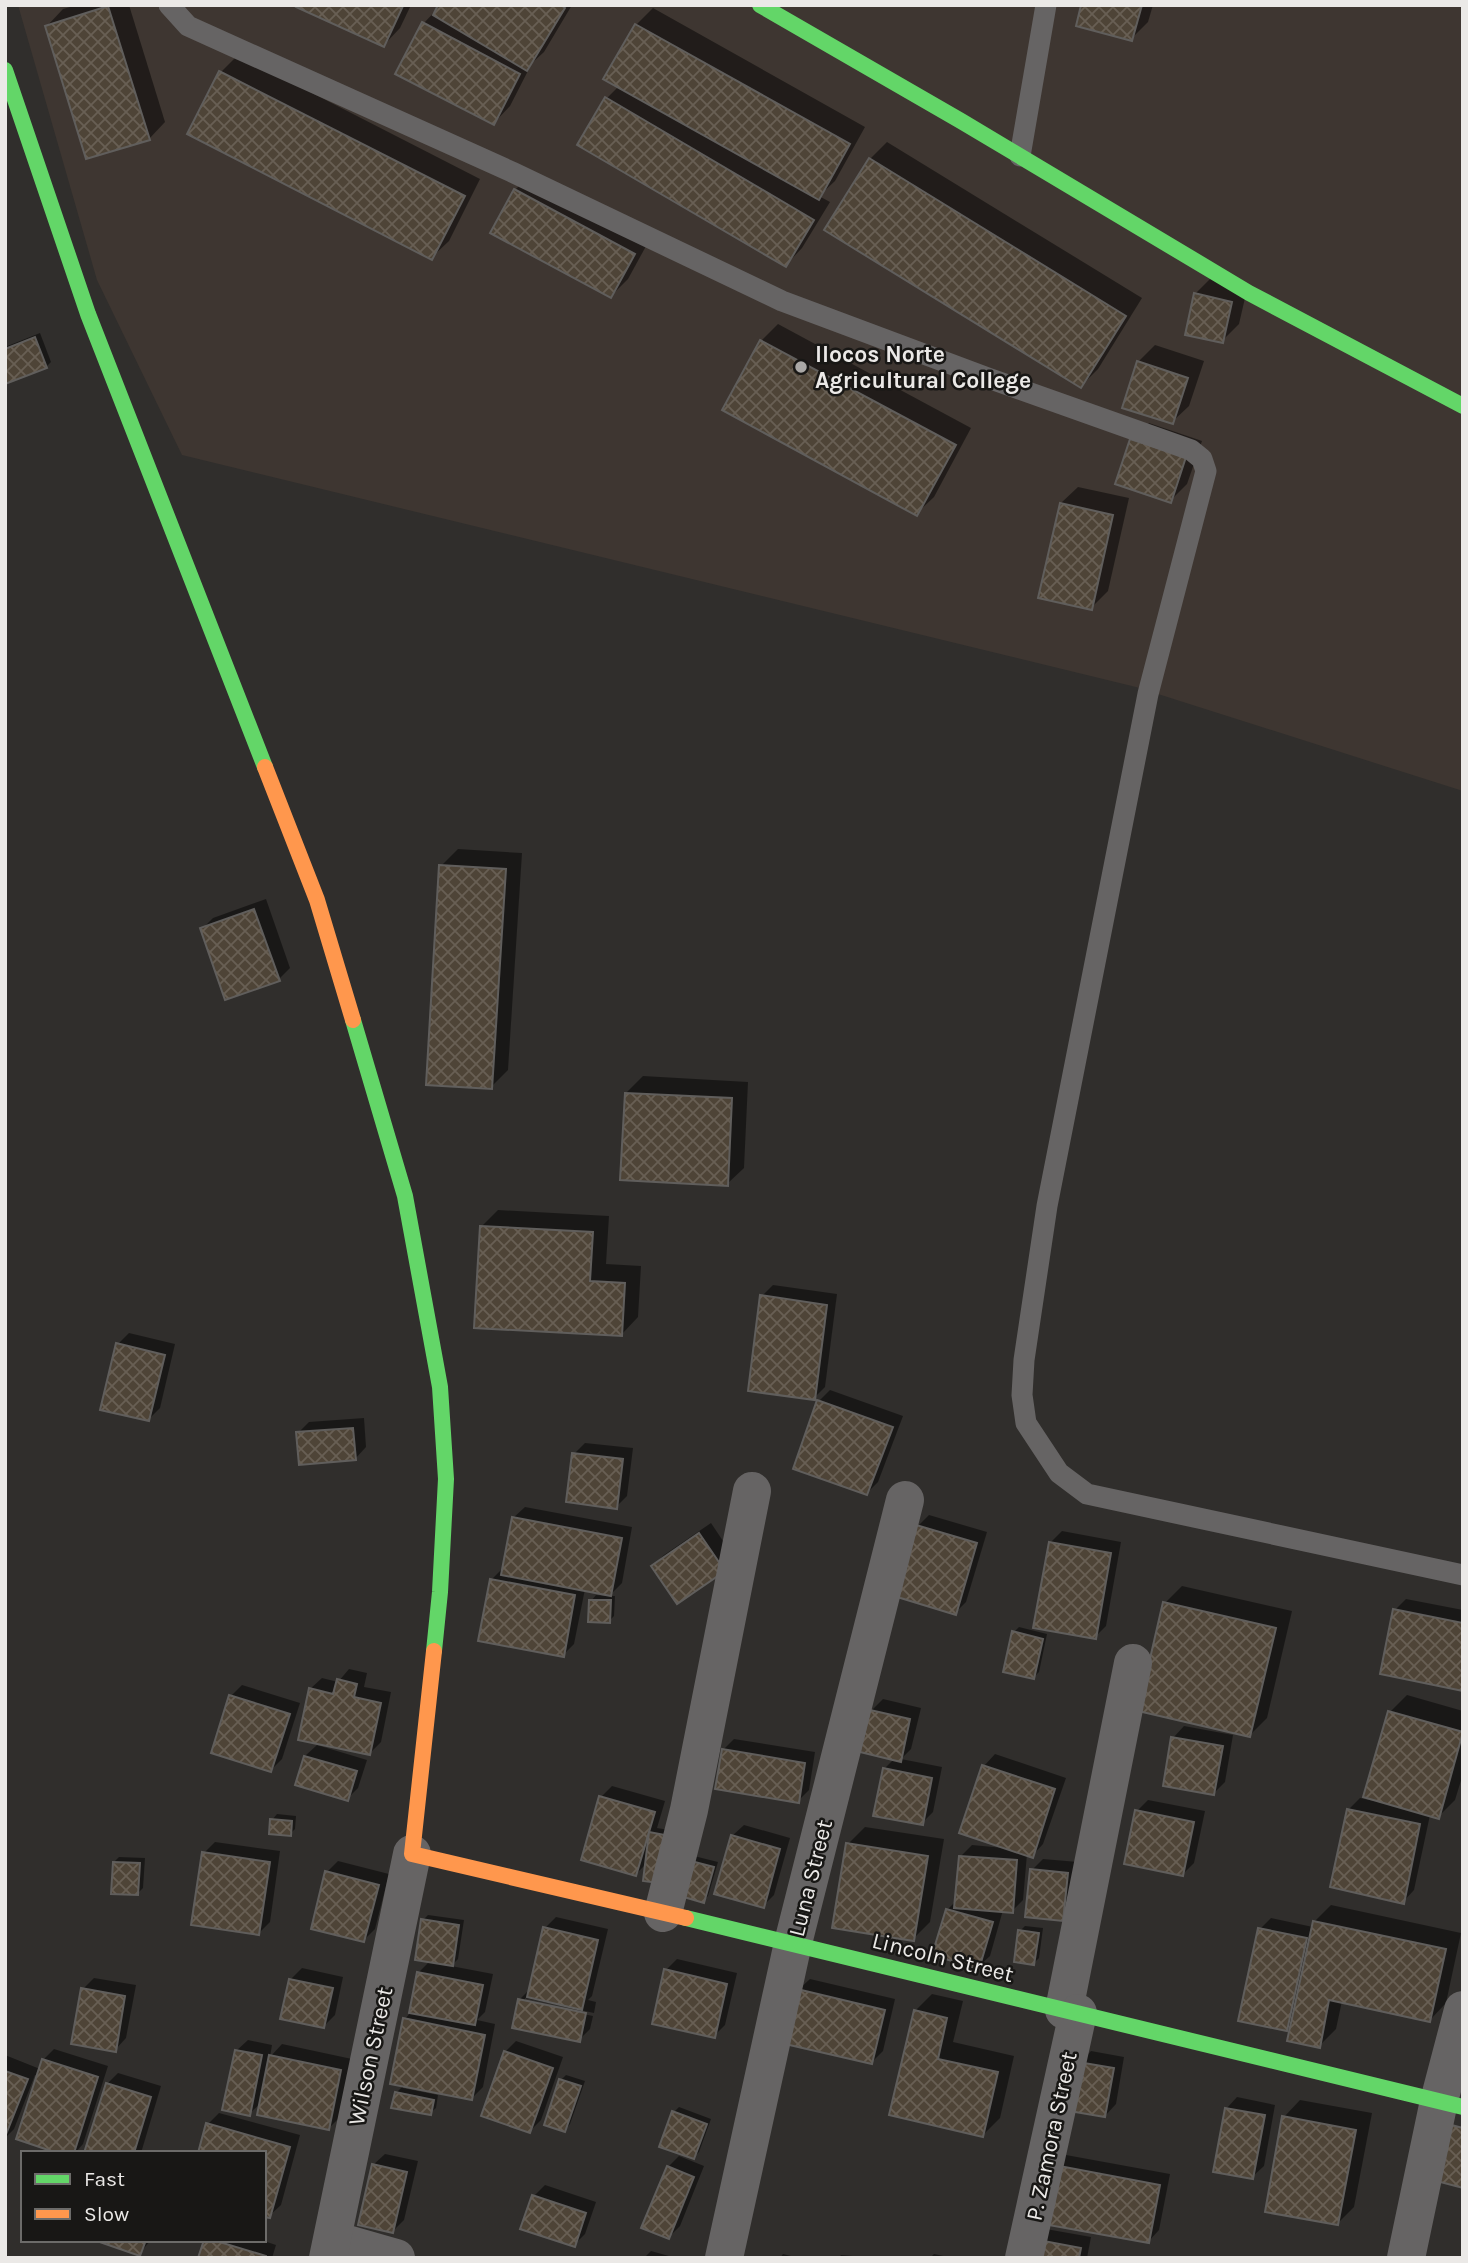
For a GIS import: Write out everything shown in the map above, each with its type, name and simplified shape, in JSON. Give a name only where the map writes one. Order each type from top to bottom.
[{"type":"street","points":[[760,5],[1249,293],[1463,406]]},
{"type":"street","points":[[5,70],[88,314],[317,900],[405,1196],[440,1387],[446,1479],[440,1592],[412,1854]]},
{"type":"street","points":[[663,1913],[689,1811],[752,1491]]},
{"type":"street","name":"Luna Street","points":[[724,2258],[793,1943],[905,1500]]},
{"type":"street","name":"P. Zamora Street","points":[[1024,2258],[1133,1662]]},
{"type":"street","name":"Lincoln Street","points":[[412,1854],[793,1943],[1451,2104]]},
{"type":"street","name":"Wilson Street","points":[[330,2249],[412,1854]]},
{"type":"street","points":[[1406,2258],[1451,2104],[1463,2010]]},
{"type":"street","points":[[330,2249],[396,2258]]},
{"type":"lane","points":[[169,5],[188,26],[512,172],[782,301],[1191,450],[1202,459],[1206,471],[1148,694],[1047,1206],[1024,1360],[1022,1395],[1026,1423],[1059,1473],[1087,1494],[1463,1574]]},
{"type":"lane","points":[[1020,156],[1046,5]]},
{"type":"shaded area","name":"Ilocos Norte Agricultural College","points":[[18,5],[1463,5],[1463,791],[1136,687],[182,455],[97,280]]},
{"type":"building","points":[[438,5],[561,5],[565,8],[527,71],[433,15]]},
{"type":"building","points":[[1081,5],[1142,5],[1132,41],[1076,26]]},
{"type":"building","points":[[108,6],[150,140],[86,159],[45,26]]},
{"type":"building","points":[[403,6],[384,47],[296,7]]},
{"type":"building","points":[[422,22],[520,74],[494,125],[395,74]]},
{"type":"building","points":[[635,24],[850,144],[819,200],[603,79]]},
{"type":"building","points":[[219,71],[465,196],[432,260],[187,134]]},
{"type":"building","points":[[605,97],[814,220],[786,267],[577,145]]},
{"type":"building","points":[[869,158],[1126,316],[1081,388],[824,230]]},
{"type":"building","points":[[514,189],[635,254],[611,298],[490,233]]},
{"type":"building","points":[[1194,293],[1232,302],[1223,343],[1185,335]]},
{"type":"building","points":[[35,337],[47,368],[5,384],[5,349]]},
{"type":"building","points":[[760,340],[956,445],[917,516],[722,410]]},
{"type":"building","points":[[1137,361],[1188,378],[1173,424],[1122,408]]},
{"type":"building","points":[[1130,439],[1186,457],[1171,503],[1115,484]]},
{"type":"building","points":[[1060,503],[1113,515],[1092,610],[1038,598]]},
{"type":"building","points":[[439,865],[506,869],[492,1089],[426,1085]]},
{"type":"building","points":[[254,909],[280,981],[225,1000],[200,928]]},
{"type":"building","points":[[625,1093],[732,1098],[728,1186],[620,1180]]},
{"type":"building","points":[[480,1226],[593,1232],[590,1281],[625,1283],[622,1336],[474,1328]]},
{"type":"building","points":[[760,1295],[827,1305],[815,1400],[748,1391]]},
{"type":"building","points":[[116,1343],[165,1355],[149,1421],[100,1410]]},
{"type":"building","points":[[817,1400],[893,1427],[867,1495],[793,1469]]},
{"type":"building","points":[[353,1428],[356,1460],[299,1465],[296,1432]]},
{"type":"building","points":[[572,1453],[623,1459],[617,1509],[566,1502]]},
{"type":"building","points":[[512,1517],[622,1538],[611,1596],[501,1575]]},
{"type":"building","points":[[916,1525],[977,1543],[956,1615],[894,1596]]},
{"type":"building","points":[[699,1533],[725,1571],[677,1604],[651,1566]]},
{"type":"building","points":[[1049,1542],[1111,1553],[1096,1639],[1033,1628]]},
{"type":"building","points":[[490,1579],[575,1595],[564,1657],[478,1641]]},
{"type":"building","points":[[589,1600],[611,1600],[610,1623],[588,1622]]},
{"type":"building","points":[[1163,1602],[1276,1628],[1250,1737],[1138,1711]]},
{"type":"building","points":[[1393,1609],[1463,1623],[1463,1691],[1380,1674]]},
{"type":"building","points":[[1012,1631],[1043,1639],[1034,1679],[1003,1672]]},
{"type":"building","points":[[337,1679],[357,1684],[354,1697],[381,1703],[370,1755],[298,1740],[309,1688],[333,1694]]},
{"type":"building","points":[[229,1695],[290,1714],[271,1772],[211,1753]]},
{"type":"building","points":[[870,1710],[910,1719],[901,1762],[860,1752]]},
{"type":"building","points":[[1388,1711],[1463,1732],[1439,1819],[1363,1797]]},
{"type":"building","points":[[1171,1737],[1223,1746],[1214,1795],[1163,1786]]},
{"type":"building","points":[[722,1749],[805,1763],[799,1803],[715,1789]]},
{"type":"building","points":[[304,1756],[357,1771],[348,1801],[295,1785]]},
{"type":"building","points":[[982,1765],[1055,1789],[1033,1858],[959,1833]]},
{"type":"building","points":[[883,1768],[932,1778],[923,1825],[873,1816]]},
{"type":"building","points":[[599,1796],[655,1812],[636,1876],[581,1860]]},
{"type":"building","points":[[1347,1809],[1420,1824],[1404,1904],[1330,1887]]},
{"type":"building","points":[[1135,1810],[1194,1822],[1183,1876],[1124,1864]]},
{"type":"building","points":[[270,1819],[292,1821],[291,1836],[269,1834]]},
{"type":"building","points":[[649,1832],[665,1835],[658,1883],[643,1881]]},
{"type":"building","points":[[731,1835],[780,1849],[764,1908],[714,1894]]},
{"type":"building","points":[[846,1843],[928,1856],[914,1941],[832,1928]]},
{"type":"building","points":[[202,1852],[270,1862],[259,1935],[191,1925]]},
{"type":"building","points":[[959,1856],[1017,1860],[1013,1913],[954,1908]]},
{"type":"building","points":[[687,1860],[714,1867],[704,1903],[677,1895]]},
{"type":"building","points":[[113,1862],[140,1863],[138,1895],[111,1894]]},
{"type":"building","points":[[1030,1869],[1068,1873],[1063,1921],[1025,1917]]},
{"type":"building","points":[[325,1871],[379,1885],[364,1942],[311,1929]]},
{"type":"building","points":[[946,1909],[993,1922],[979,1969],[932,1955]]},
{"type":"building","points":[[421,1919],[459,1925],[453,1966],[415,1960]]},
{"type":"building","points":[[1313,1921],[1446,1949],[1430,2022],[1329,2000],[1320,2048],[1287,2041]]},
{"type":"building","points":[[543,1927],[598,1940],[582,2010],[527,1997]]},
{"type":"building","points":[[1258,1928],[1307,1938],[1287,2031],[1238,2021]]},
{"type":"building","points":[[1018,1930],[1039,1933],[1034,1965],[1014,1962]]},
{"type":"building","points":[[664,1969],[727,1984],[715,2038],[652,2024]]},
{"type":"building","points":[[417,1972],[483,1985],[475,2025],[409,2013]]},
{"type":"building","points":[[289,1979],[333,1988],[324,2028],[280,2019]]},
{"type":"building","points":[[81,1988],[125,1996],[116,2052],[71,2044]]},
{"type":"building","points":[[797,1989],[885,2010],[872,2064],[785,2044]]},
{"type":"building","points":[[518,1999],[586,2013],[580,2042],[512,2028]]},
{"type":"building","points":[[914,2010],[947,2018],[938,2059],[998,2072],[983,2137],[889,2115]]},
{"type":"building","points":[[403,2018],[485,2035],[472,2100],[390,2084]]},
{"type":"building","points":[[235,2050],[262,2055],[250,2116],[222,2110]]},
{"type":"building","points":[[504,2051],[553,2068],[530,2133],[481,2116]]},
{"type":"building","points":[[269,2055],[341,2070],[329,2130],[257,2115]]},
{"type":"building","points":[[42,2059],[98,2077],[75,2151],[51,2151],[16,2139]]},
{"type":"building","points":[[1078,2062],[1114,2068],[1105,2117],[1069,2111]]},
{"type":"building","points":[[5,2071],[28,2079],[5,2137]]},
{"type":"building","points":[[559,2079],[581,2086],[565,2132],[544,2125]]},
{"type":"building","points":[[106,2083],[151,2097],[135,2151],[85,2151]]},
{"type":"building","points":[[395,2092],[434,2100],[431,2115],[391,2108]]},
{"type":"building","points":[[1225,2108],[1265,2115],[1253,2179],[1213,2172]]},
{"type":"building","points":[[672,2111],[707,2124],[694,2159],[659,2147]]},
{"type":"building","points":[[1282,2116],[1356,2130],[1338,2225],[1265,2212]]},
{"type":"building","points":[[206,2123],[290,2147],[270,2218],[266,2217],[266,2151],[199,2151]]},
{"type":"building","points":[[1444,2123],[1463,2128],[1463,2188],[1429,2179]]},
{"type":"building","points":[[372,2164],[407,2172],[393,2233],[358,2225]]},
{"type":"building","points":[[1054,2165],[1160,2185],[1149,2243],[1043,2224]]},
{"type":"building","points":[[667,2166],[694,2177],[669,2239],[641,2228]]},
{"type":"building","points":[[532,2195],[586,2213],[575,2247],[520,2229]]},
{"type":"building","points":[[1033,2239],[1081,2248],[1079,2258],[1030,2258]]},
{"type":"building","points":[[100,2242],[145,2242],[140,2256]]},
{"type":"building","points":[[203,2242],[220,2242],[266,2256],[266,2258],[198,2258]]},
{"type":"traffic: fast","points":[[760,5],[1249,293],[1463,406]]},
{"type":"traffic: fast","points":[[5,70],[88,314],[265,767]]},
{"type":"traffic: fast","points":[[353,1020],[405,1196],[440,1387],[446,1479],[434,1651]]},
{"type":"traffic: fast","points":[[686,1918],[1463,2107]]},
{"type":"traffic: slow","points":[[265,767],[317,900],[353,1020]]},
{"type":"traffic: slow","points":[[434,1651],[412,1854],[686,1918]]},
{"type":"place","name":"Ilocos Norte Agricultural College","points":[[801,367]]}]
